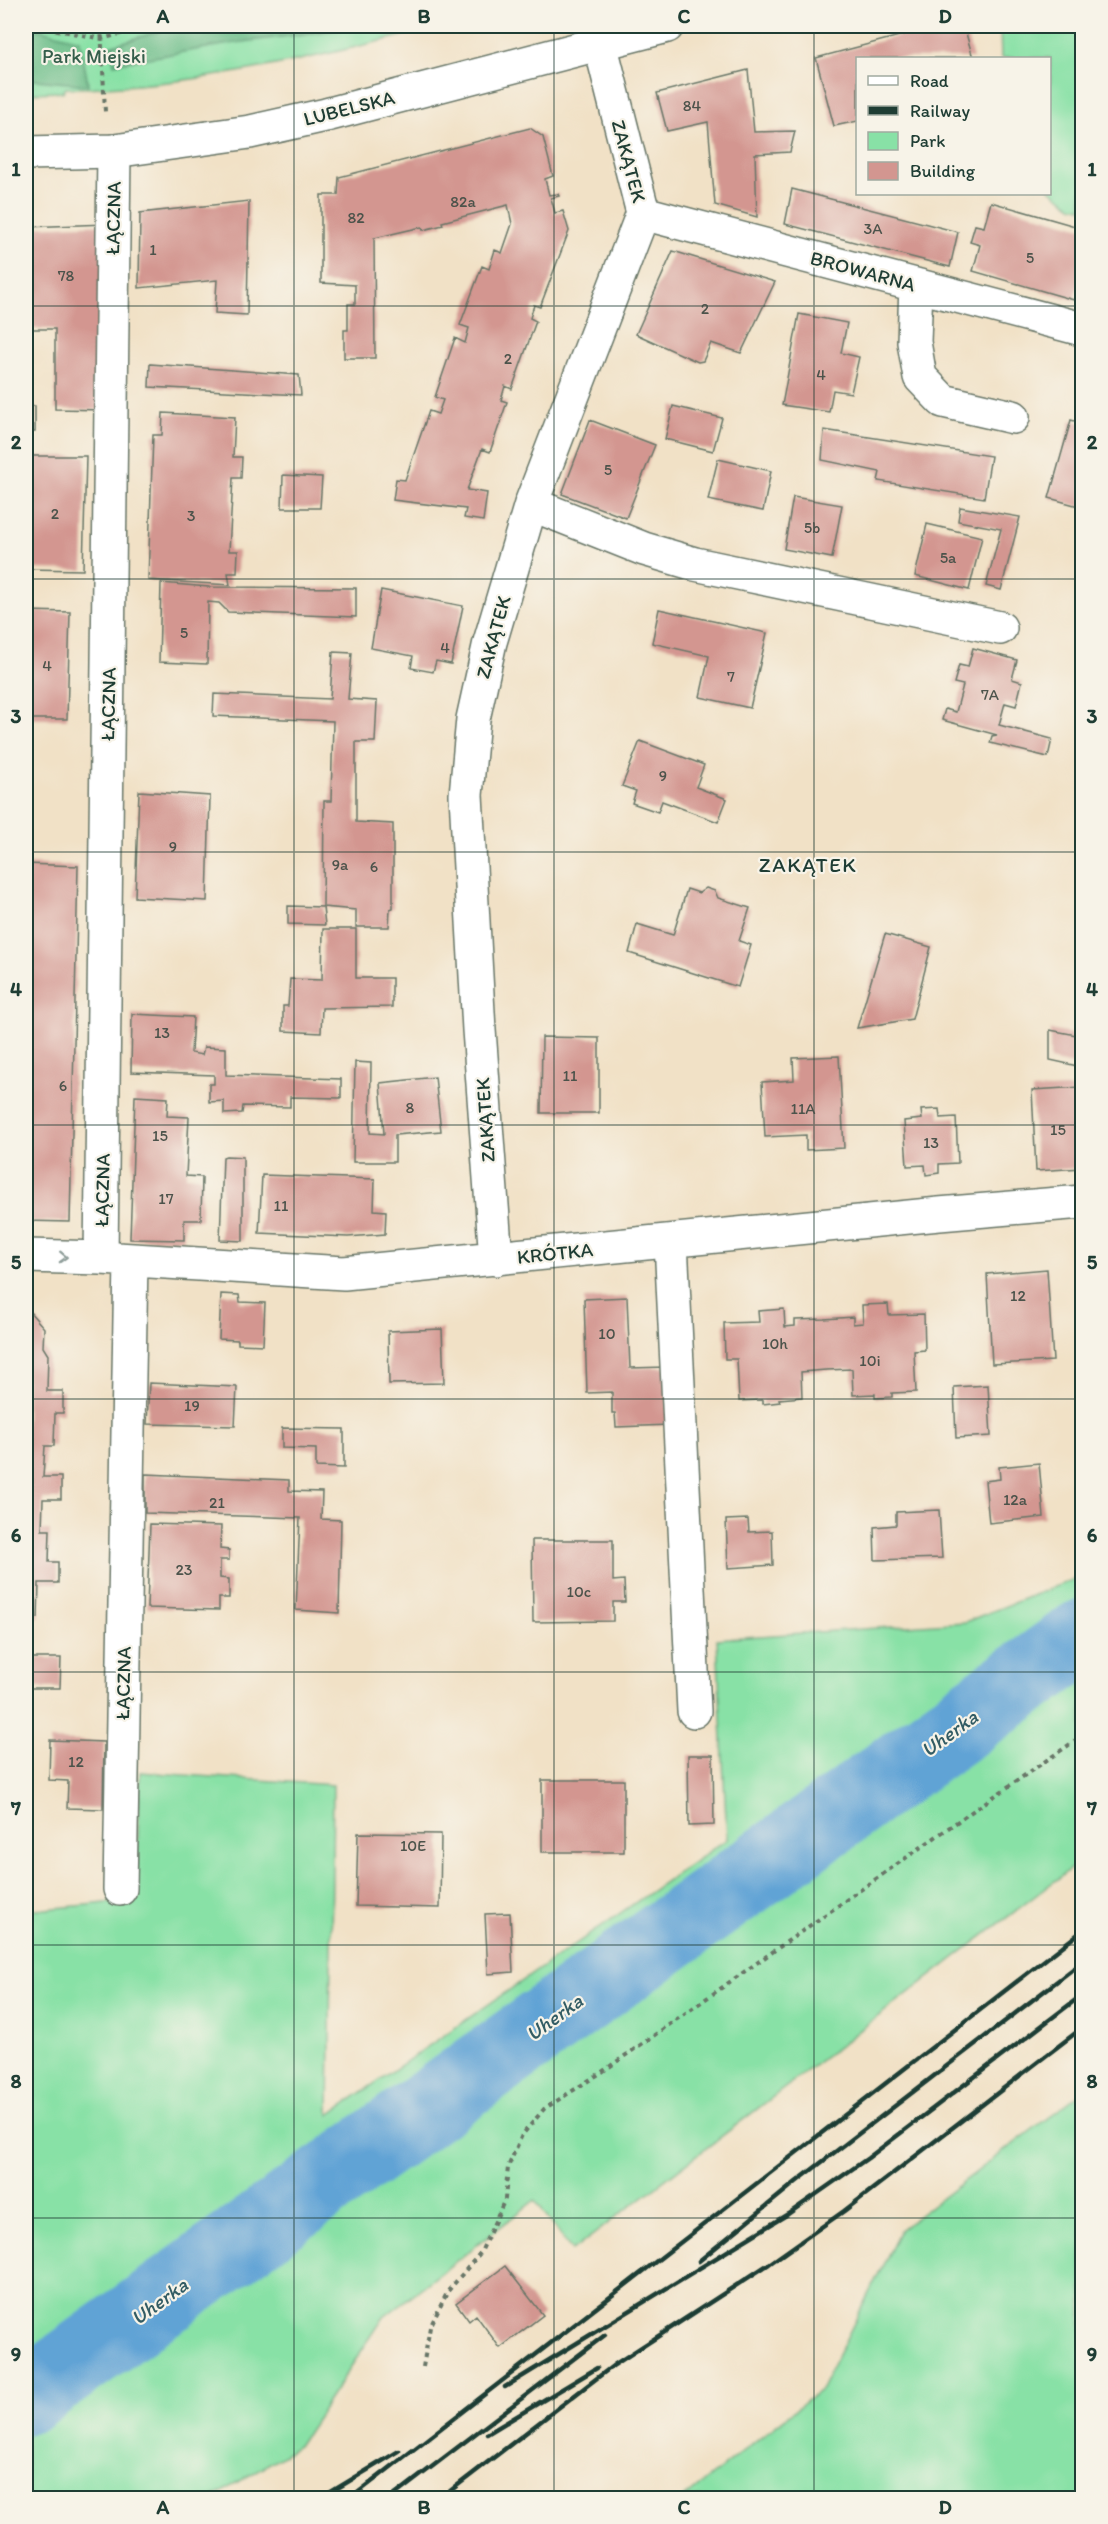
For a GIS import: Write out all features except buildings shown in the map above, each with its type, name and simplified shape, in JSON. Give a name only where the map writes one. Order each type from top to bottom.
[{"type":"street","name":"LUBELSKA","points":[[26,153],[114,151],[250,132],[337,112],[667,26]]},
{"type":"street","name":"ZAKĄTEK","points":[[496,1259],[478,1030],[466,795],[472,719],[487,653],[531,504],[643,213],[600,43]]},
{"type":"street","name":"ŁĄCZNA","points":[[114,151],[116,1259],[120,1889]]},
{"type":"street","name":"BROWARNA","points":[[643,213],[1083,329]]},
{"type":"street","points":[[916,285],[914,342],[920,377],[943,401],[1013,417]]},
{"type":"street","points":[[531,504],[644,549],[695,564],[1000,628]]},
{"type":"street","name":"KRÓTKA","points":[[26,1256],[116,1259],[344,1273],[939,1214],[1083,1202]]},
{"type":"street","points":[[671,1242],[694,1711]]},
{"type":"path","points":[[38,26],[102,39],[148,26]]},
{"type":"path","points":[[101,26],[105,113]]},
{"type":"path","points":[[94,114],[117,112]]},
{"type":"path","points":[[423,2367],[430,2326],[448,2291],[481,2252],[505,2199],[508,2167],[522,2135],[544,2109],[602,2072],[1083,1736]]},
{"type":"green space","name":"Park Miejski","points":[[26,26],[440,26],[301,60],[208,77],[114,87],[66,88],[63,92],[26,93]]},
{"type":"green space","points":[[26,26],[80,40],[88,85],[26,79]]},
{"type":"green space","points":[[176,26],[365,26],[235,43],[114,64],[110,46]]},
{"type":"green space","points":[[1000,26],[1082,26],[1082,208],[1072,206],[1051,190],[1051,57],[1001,57]]},
{"type":"green space","points":[[1082,1576],[1082,1860],[572,2251],[535,2200],[384,2317],[298,2446],[212,2498],[26,2498],[26,1911],[136,1900],[140,1772],[333,1785],[329,2115],[727,1839],[717,1639],[965,1622]]},
{"type":"green space","points":[[1082,2092],[1082,2498],[684,2498],[821,2389],[901,2229]]},
{"type":"waterway","name":"Uherka","points":[[26,2397],[1082,1637]]},
{"type":"railway","points":[[351,2498],[1082,1931]]},
{"type":"railway","points":[[699,2261],[796,2182],[1082,1962]]},
{"type":"railway","points":[[505,2387],[788,2214],[868,2158],[1082,1995]]},
{"type":"railway","points":[[441,2498],[614,2365],[769,2264],[844,2211],[1082,2028]]},
{"type":"railway","points":[[391,2498],[605,2335]]},
{"type":"railway","points":[[487,2434],[597,2368]]},
{"type":"railway","points":[[321,2498],[399,2451]]},
{"type":"district","name":"ZAKĄTEK","points":[[808,864]]}]
